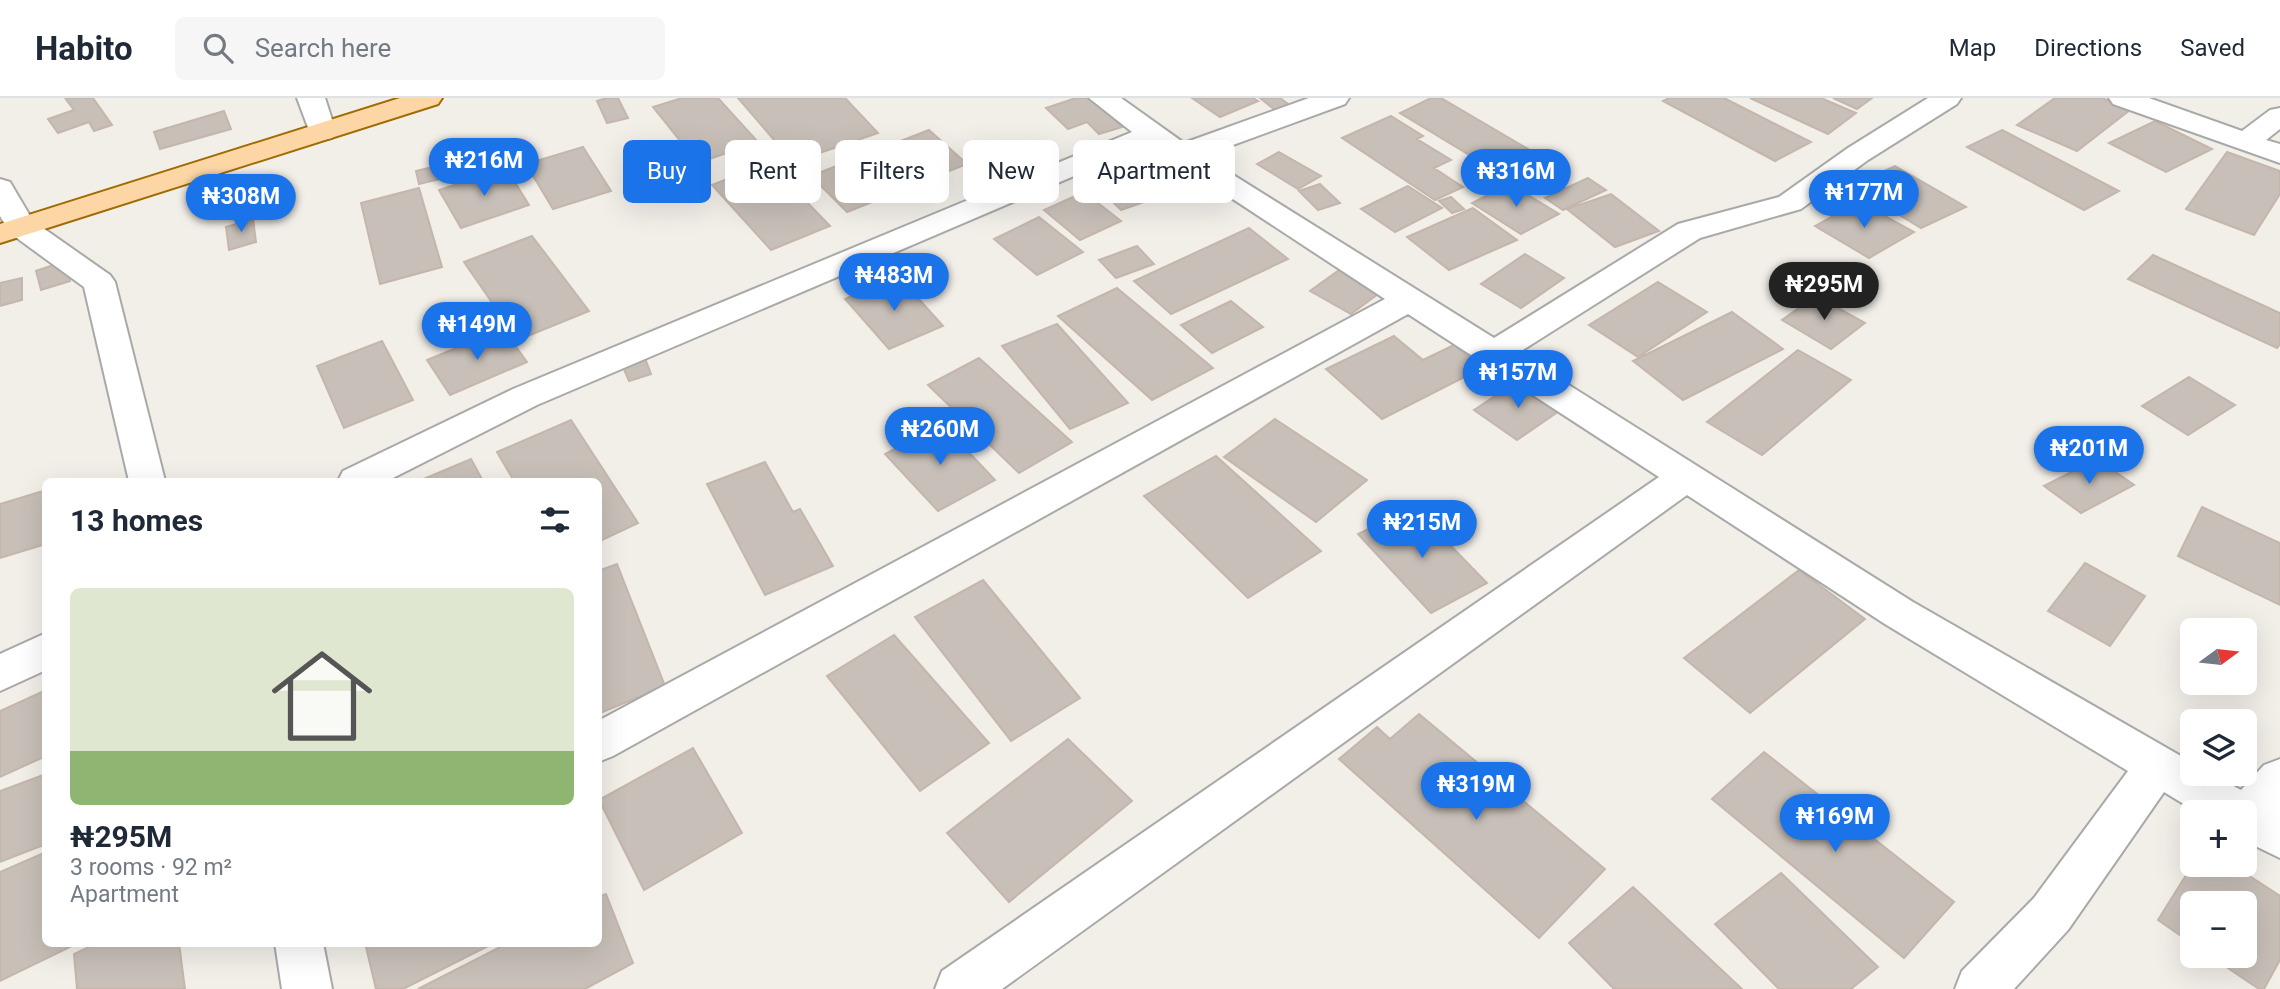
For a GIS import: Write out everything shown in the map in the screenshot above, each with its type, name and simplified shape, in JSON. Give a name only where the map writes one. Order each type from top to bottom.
[{"type":"main road","points":[[11,231],[428,98]]},
{"type":"street","points":[[311,98],[322,132]]},
{"type":"street","points":[[1103,98],[1159,140]]},
{"type":"street","points":[[1220,140],[1335,98]]},
{"type":"street","points":[[1491,355],[1689,231],[1790,202],[1858,154],[1947,98]]},
{"type":"street","points":[[2123,98],[2248,140],[2280,154]]},
{"type":"street","points":[[2248,140],[2280,116]]},
{"type":"street","points":[[362,478],[526,397],[1150,134]]},
{"type":"street","points":[[0,188],[11,231],[99,282],[146,478]]},
{"type":"street","points":[[1235,189],[1491,355],[1899,613],[2217,800]]},
{"type":"street","points":[[602,741],[1408,300]]},
{"type":"street","points":[[960,989],[1686,477]]},
{"type":"street","points":[[0,674],[42,652]]},
{"type":"street","points":[[1980,989],[2051,914],[2158,765]]},
{"type":"street","points":[[2257,805],[2280,779]]},
{"type":"street","points":[[2257,823],[2280,837]]},
{"type":"street","points":[[300,947],[307,989]]},
{"type":"building","points":[[65,98],[93,98],[112,125],[94,131],[89,122],[58,133],[48,119],[74,110]]},
{"type":"building","points":[[618,98],[628,118],[607,123],[597,101]]},
{"type":"building","points":[[682,98],[718,98],[756,140],[725,140],[725,154],[711,158],[711,140],[680,140],[653,107]]},
{"type":"building","points":[[738,98],[845,98],[878,133],[857,140],[835,140],[835,148],[821,152],[821,140],[774,140]]},
{"type":"building","points":[[1076,98],[1091,98],[1122,127],[1099,134],[1087,122],[1068,129],[1046,108]]},
{"type":"building","points":[[1192,98],[1253,98],[1258,101],[1220,117]]},
{"type":"building","points":[[1260,98],[1280,98],[1295,109],[1280,114]]},
{"type":"building","points":[[1431,98],[1441,98],[1538,155],[1501,174],[1400,113]]},
{"type":"building","points":[[1669,98],[1724,98],[1811,142],[1775,161],[1663,101]]},
{"type":"building","points":[[1750,98],[1821,98],[1856,113],[1828,134]]},
{"type":"building","points":[[1833,98],[1872,98],[1857,109]]},
{"type":"building","points":[[2055,98],[2102,98],[2130,110],[2077,151],[2017,125]]},
{"type":"building","points":[[224,111],[231,129],[160,149],[154,132]]},
{"type":"building","points":[[1391,116],[1423,136],[1417,139],[1451,160],[1434,168],[1463,187],[1435,200],[1342,138]]},
{"type":"building","points":[[2155,121],[2212,149],[2166,172],[2109,143]]},
{"type":"building","points":[[929,130],[940,140],[903,140]]},
{"type":"building","points":[[2002,130],[2119,191],[2084,210],[1967,147]]},
{"type":"building","points":[[583,147],[611,191],[553,209],[526,164]]},
{"type":"building","points":[[949,148],[963,160],[963,166],[949,171]]},
{"type":"building","points":[[1279,152],[1321,176],[1298,189],[1257,164]]},
{"type":"building","points":[[2227,152],[2280,171],[2280,194],[2254,235],[2186,209]]},
{"type":"building","points":[[478,156],[481,169],[419,184],[416,171]]},
{"type":"building","points":[[1895,166],[1966,207],[1921,228],[1870,197],[1892,188],[1873,176]]},
{"type":"building","points":[[835,167],[835,200],[821,186],[821,172]]},
{"type":"building","points":[[506,168],[529,205],[461,228],[439,190]]},
{"type":"building","points":[[1588,178],[1606,190],[1563,210],[1545,198]]},
{"type":"building","points":[[725,180],[725,199],[712,185]]},
{"type":"building","points":[[1320,184],[1340,203],[1318,210],[1299,191]]},
{"type":"building","points":[[1510,184],[1559,214],[1521,234],[1472,203]]},
{"type":"building","points":[[1408,186],[1442,208],[1395,232],[1361,209]]},
{"type":"building","points":[[419,188],[442,267],[380,284],[361,203]]},
{"type":"building","points":[[1611,194],[1659,231],[1615,247],[1567,209]]},
{"type":"building","points":[[1073,197],[1073,203],[1098,203],[1121,221],[1080,240],[1044,210]]},
{"type":"building","points":[[1451,197],[1464,209],[1452,213],[1439,201]]},
{"type":"building","points":[[1859,202],[1914,232],[1869,258],[1815,226]]},
{"type":"building","points":[[728,203],[808,203],[830,226],[771,250]]},
{"type":"building","points":[[838,203],[870,203],[847,212]]},
{"type":"building","points":[[1114,203],[1141,203],[1121,210]]},
{"type":"building","points":[[1473,208],[1517,240],[1449,270],[1407,237]]},
{"type":"building","points":[[1039,217],[1083,252],[1037,275],[994,239]]},
{"type":"building","points":[[253,219],[256,242],[229,250],[226,227]]},
{"type":"building","points":[[1249,228],[1288,259],[1171,314],[1134,281]]},
{"type":"building","points":[[532,236],[589,311],[518,340],[464,262]]},
{"type":"building","points":[[1137,246],[1154,264],[1116,278],[1099,260]]},
{"type":"building","points":[[1525,254],[1564,278],[1521,308],[1481,284]]},
{"type":"building","points":[[2153,255],[2280,313],[2280,344],[2277,348],[2128,279]]},
{"type":"building","points":[[65,261],[70,281],[41,290],[36,271]]},
{"type":"building","points":[[1342,268],[1382,291],[1351,314],[1310,291]]},
{"type":"building","points":[[899,277],[943,326],[889,349],[845,299]]},
{"type":"building","points":[[22,278],[22,300],[0,306],[0,283]]},
{"type":"building","points":[[1658,282],[1707,312],[1638,357],[1589,325]]},
{"type":"building","points":[[1117,288],[1213,368],[1152,400],[1058,316]]},
{"type":"building","points":[[1816,296],[1865,323],[1831,349],[1782,320]]},
{"type":"building","points":[[1231,301],[1263,327],[1212,353],[1181,325]]},
{"type":"building","points":[[1732,312],[1783,349],[1683,400],[1633,361]]},
{"type":"building","points":[[1057,324],[1128,403],[1070,429],[1002,346]]},
{"type":"building","points":[[503,329],[527,362],[450,395],[427,360]]},
{"type":"building","points":[[1394,336],[1423,360],[1454,345],[1482,368],[1382,419],[1326,369]]},
{"type":"building","points":[[382,341],[413,400],[344,428],[317,366]]},
{"type":"building","points":[[1798,350],[1851,380],[1762,455],[1707,422]]},
{"type":"building","points":[[645,358],[651,374],[629,381],[622,365]]},
{"type":"building","points":[[979,358],[1072,442],[1019,473],[928,385]]},
{"type":"building","points":[[2189,377],[2235,405],[2188,435],[2142,406]]},
{"type":"building","points":[[1519,380],[1562,409],[1517,440],[1474,410]]},
{"type":"building","points":[[1275,419],[1367,480],[1316,522],[1224,457]]},
{"type":"building","points":[[571,420],[638,523],[602,540],[602,478],[512,478],[497,452]]},
{"type":"building","points":[[942,424],[995,480],[938,511],[885,454]]},
{"type":"building","points":[[1216,456],[1321,551],[1248,598],[1144,496]]},
{"type":"building","points":[[471,459],[481,478],[426,478]]},
{"type":"building","points":[[2097,459],[2134,485],[2081,513],[2044,486]]},
{"type":"building","points":[[765,462],[793,512],[800,509],[833,566],[765,595],[707,484]]},
{"type":"building","points":[[42,491],[42,545],[0,558],[0,504]]},
{"type":"building","points":[[1413,507],[1487,583],[1431,613],[1358,534]]},
{"type":"building","points":[[2202,507],[2280,543],[2280,605],[2178,556]]},
{"type":"building","points":[[2085,563],[2145,596],[2110,646],[2048,611]]},
{"type":"building","points":[[617,564],[665,686],[602,712],[602,570]]},
{"type":"building","points":[[1799,570],[1865,619],[1750,713],[1684,658]]},
{"type":"building","points":[[983,580],[1080,698],[1011,741],[915,617]]},
{"type":"building","points":[[894,635],[989,743],[920,791],[827,676]]},
{"type":"building","points":[[42,692],[42,758],[0,777],[0,711]]},
{"type":"building","points":[[1419,714],[1605,869],[1539,938],[1339,759],[1377,727],[1390,739]]},
{"type":"building","points":[[1068,739],[1132,801],[1009,902],[947,833]]},
{"type":"building","points":[[693,748],[742,833],[644,890],[602,806],[602,798]]},
{"type":"building","points":[[1764,752],[1954,902],[1904,958],[1712,799]]},
{"type":"building","points":[[42,775],[42,846],[0,862],[0,791]]},
{"type":"building","points":[[42,854],[42,947],[70,947],[0,981],[0,872]]},
{"type":"building","points":[[1781,873],[1878,967],[1851,989],[1779,989],[1715,924]]},
{"type":"building","points":[[2185,877],[2251,877],[2280,896],[2280,960],[2264,989],[2259,989],[2228,968],[2257,968],[2257,891],[2180,891],[2180,935],[2158,920]]},
{"type":"building","points":[[1633,887],[1742,989],[1614,989],[1569,943]]},
{"type":"building","points":[[606,894],[633,963],[585,989],[418,989],[500,947],[602,947],[602,896]]},
{"type":"building","points":[[89,947],[180,947],[185,989],[77,989],[74,954]]},
{"type":"building","points":[[366,947],[486,947],[403,989],[376,989]]}]
